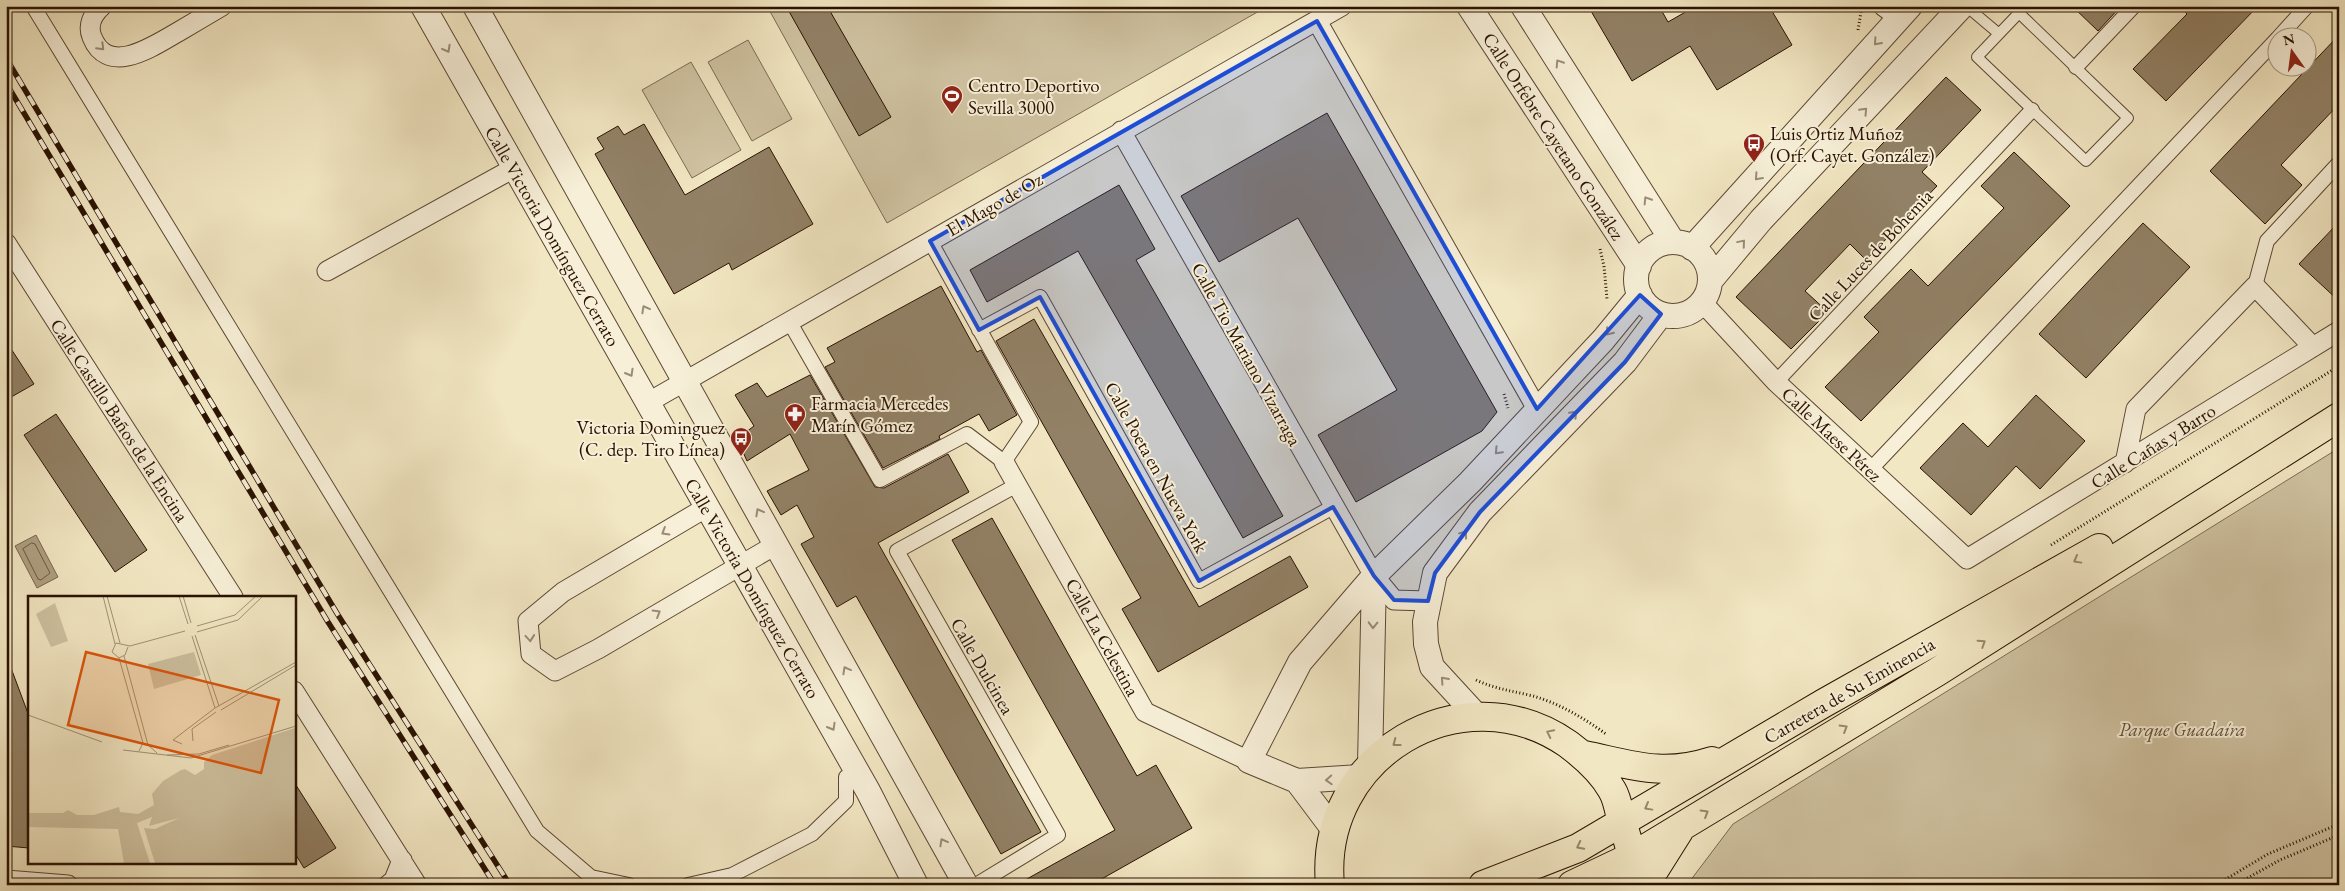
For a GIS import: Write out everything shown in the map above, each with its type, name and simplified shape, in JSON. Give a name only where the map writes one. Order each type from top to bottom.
[{"type":"main road","name":"Carretera de Su Eminencia","points":[[1572,885],[1633,856],[1937,672],[2216,493],[2339,417]]},
{"type":"main road","name":"Carretera de Su Eminencia","points":[[1483,885],[1578,848],[1824,703],[2095,550],[2216,493]]},
{"type":"main road","points":[[1330,885],[1328,865],[1333,829],[1347,794],[1365,771],[1401,739],[1437,722],[1477,716],[1516,720],[1534,726],[1552,733],[1584,755],[1613,790],[1633,856],[1632,885]]},
{"type":"main road","points":[[1584,755],[1660,771],[1690,768],[1746,750]]},
{"type":"main road","points":[[1645,885],[1682,826]]},
{"type":"street","points":[[33,6],[537,831],[591,876],[629,885]]},
{"type":"street","points":[[102,6],[96,12],[90,24],[92,36],[98,48],[109,55],[125,57],[141,53],[222,6]]},
{"type":"street","name":"Calle Victoria Domínguez Cerrato","points":[[423,6],[868,791],[916,885]]},
{"type":"street","points":[[475,6],[966,885]]},
{"type":"street","name":"El Mago de Oz","points":[[647,403],[789,320],[1342,6]]},
{"type":"street","name":"Calle Orfebre Cayetano González","points":[[1469,6],[1639,266]]},
{"type":"street","points":[[1523,6],[1683,245]]},
{"type":"street","points":[[1711,280],[1768,213],[1962,6]]},
{"type":"street","points":[[2076,67],[2134,6]]},
{"type":"street","points":[[2287,28],[2307,6]]},
{"type":"street","points":[[1683,245],[1897,10]]},
{"type":"street","points":[[1316,21],[1537,410]]},
{"type":"street","points":[[1870,470],[2268,49]]},
{"type":"street","name":"Calle Luces de Bohemia","points":[[1776,382],[2032,110]]},
{"type":"street","name":"Calle Tio Mariano Vizarraga","points":[[1121,131],[1333,507],[1374,576],[1394,600],[1428,601]]},
{"type":"street","points":[[2124,463],[2136,409],[2255,286],[2267,241],[2339,163]]},
{"type":"street","points":[[327,271],[514,168]]},
{"type":"street","points":[[789,320],[880,480],[967,434],[1004,462],[1031,422],[930,241]]},
{"type":"street","name":"Calle Castillo Baños de la Encina","points":[[6,243],[232,596]]},
{"type":"street","points":[[1664,243],[1683,245],[1704,257],[1709,268],[1711,280],[1708,292],[1694,310],[1672,316],[1661,314],[1645,303],[1640,295],[1637,276],[1639,266],[1648,252],[1664,243]]},
{"type":"street","points":[[2255,286],[2313,348]]},
{"type":"street","points":[[1333,829],[1297,781],[1249,761],[1300,662],[1374,576],[1470,482],[1603,340],[1640,295]]},
{"type":"street","name":"Calle Poeta en Nueva York","points":[[980,330],[1040,297],[1199,582],[1333,507]]},
{"type":"street","name":"Calle Maese Pérez","points":[[1702,302],[1776,382],[1967,559]]},
{"type":"street","points":[[1477,716],[1432,667],[1425,630],[1428,601],[1435,573],[1480,512],[1625,362],[1661,314]]},
{"type":"street","name":"Calle Cañas y Barro","points":[[1967,559],[2339,331]]},
{"type":"street","name":"Calle La Celestina","points":[[1004,462],[1145,712],[1249,761]]},
{"type":"street","name":"Calle Dulcinea","points":[[976,885],[1058,835],[897,551],[1017,485]]},
{"type":"street","points":[[707,508],[563,592],[528,621],[531,654],[555,671],[598,649],[776,544]]},
{"type":"street","points":[[1297,781],[1365,771],[1374,576]]},
{"type":"street","points":[[295,694],[417,885]]},
{"type":"street","points":[[688,885],[732,875],[812,834],[846,801],[846,777]]},
{"type":"street","points":[[388,885],[394,880],[402,860]]},
{"type":"street","points":[[6,880],[68,885]]},
{"type":"lane","points":[[1966,6],[1998,34]]},
{"type":"lane","points":[[2020,13],[2076,67],[2128,118],[2086,161],[1977,57],[2020,13]]},
{"type":"path","points":[[2048,546],[2339,366]]},
{"type":"path","points":[[1470,677],[1491,687],[1534,697],[1576,715],[1610,736]]},
{"type":"path","points":[[2216,885],[2268,854],[2339,824]]},
{"type":"path","points":[[2235,885],[2280,860],[2339,834]]},
{"type":"highlighted area","points":[[1317,21],[1537,409],[1640,295],[1661,314],[1625,362],[1480,512],[1435,573],[1428,601],[1394,600],[1374,576],[1333,507],[1199,581],[1040,297],[979,330],[930,241]]},
{"type":"green space","name":"Centro Deportivo Sevilla 3000","points":[[767,6],[1268,6],[887,223]]},
{"type":"green space","points":[[748,40],[792,119],[752,141],[708,62]]},
{"type":"green space","points":[[691,62],[741,150],[692,178],[642,90]]},
{"type":"green space","name":"Parque Guadaíra","points":[[2339,448],[2339,885],[1687,885],[1733,824]]},
{"type":"water","points":[[36,535],[58,577],[37,588],[15,546]]},
{"type":"building","points":[[786,6],[827,6],[891,117],[859,136]]},
{"type":"building","points":[[1588,6],[1659,6],[1668,22],[1696,6],[1769,6],[1792,45],[1717,90],[1690,46],[1632,81]]},
{"type":"building","points":[[2072,6],[2121,6],[2098,31]]},
{"type":"building","points":[[2179,6],[2258,6],[2166,101],[2133,69],[2187,14]]},
{"type":"building","points":[[2339,35],[2339,104],[2281,165],[2302,185],[2265,224],[2210,171],[2298,78],[2318,78],[2318,57]]},
{"type":"building","points":[[1946,77],[1981,110],[1922,172],[1937,186],[1866,260],[1850,244],[1805,291],[1828,312],[1791,349],[1736,297]]},
{"type":"building","points":[[1327,113],[1497,412],[1482,431],[1356,502],[1318,435],[1397,390],[1298,218],[1219,262],[1181,196]]},
{"type":"building","points":[[644,124],[685,195],[769,147],[813,224],[732,270],[729,263],[674,294],[595,154],[604,149],[597,138],[618,126],[624,135]]},
{"type":"building","points":[[2014,152],[2070,206],[1861,421],[1825,387],[1879,332],[1864,317],[1911,269],[1928,286],[2004,208],[1981,186]]},
{"type":"building","points":[[1119,185],[1155,249],[1136,260],[1283,516],[1243,538],[1078,251],[987,302],[970,270]]},
{"type":"building","points":[[2339,222],[2339,301],[2299,264]]},
{"type":"building","points":[[2143,223],[2190,267],[2086,378],[2039,334]]},
{"type":"building","points":[[941,286],[977,352],[981,350],[1017,415],[989,431],[979,414],[939,436],[940,439],[883,468],[825,367],[835,362],[827,348]]},
{"type":"building","points":[[1034,319],[1199,607],[1290,556],[1308,587],[1158,672],[1122,609],[1141,598],[996,341]]},
{"type":"building","points":[[6,341],[34,384],[6,400]]},
{"type":"building","points":[[810,375],[875,487],[884,488],[948,454],[969,492],[878,543],[1041,832],[1001,854],[856,596],[837,607],[801,544],[814,537],[797,505],[781,515],[767,491],[809,470],[790,434],[747,461],[737,439],[754,426],[735,395],[757,383],[767,397]]},
{"type":"building","points":[[2036,395],[2085,441],[2040,489],[2016,466],[1971,515],[1920,468],[1963,423],[1988,447]]},
{"type":"building","points":[[56,414],[147,550],[115,572],[24,435]]},
{"type":"building","points":[[992,518],[1137,776],[1156,765],[1192,828],[1091,885],[1016,885],[1115,830],[952,540]]},
{"type":"building","points":[[6,660],[8,660],[28,713],[28,848],[6,846]]},
{"type":"building","points":[[295,784],[336,848],[304,868],[295,854]]},
{"type":"railway","points":[[6,58],[338,615],[510,885]]},
{"type":"railway","points":[[6,83],[328,622],[495,885]]},
{"type":"place","name":"Centro Deportivo Sevilla 3000","points":[[952,115]]},
{"type":"place","name":"Luis Ortiz Muñoz (Orf. Cayet. González)","points":[[1754,163]]},
{"type":"place","name":"Farmacia Mercedes Marín Gómez","points":[[795,433]]},
{"type":"place","name":"Victoria Dominguez (C. dep. Tiro Línea)","points":[[741,457]]}]
